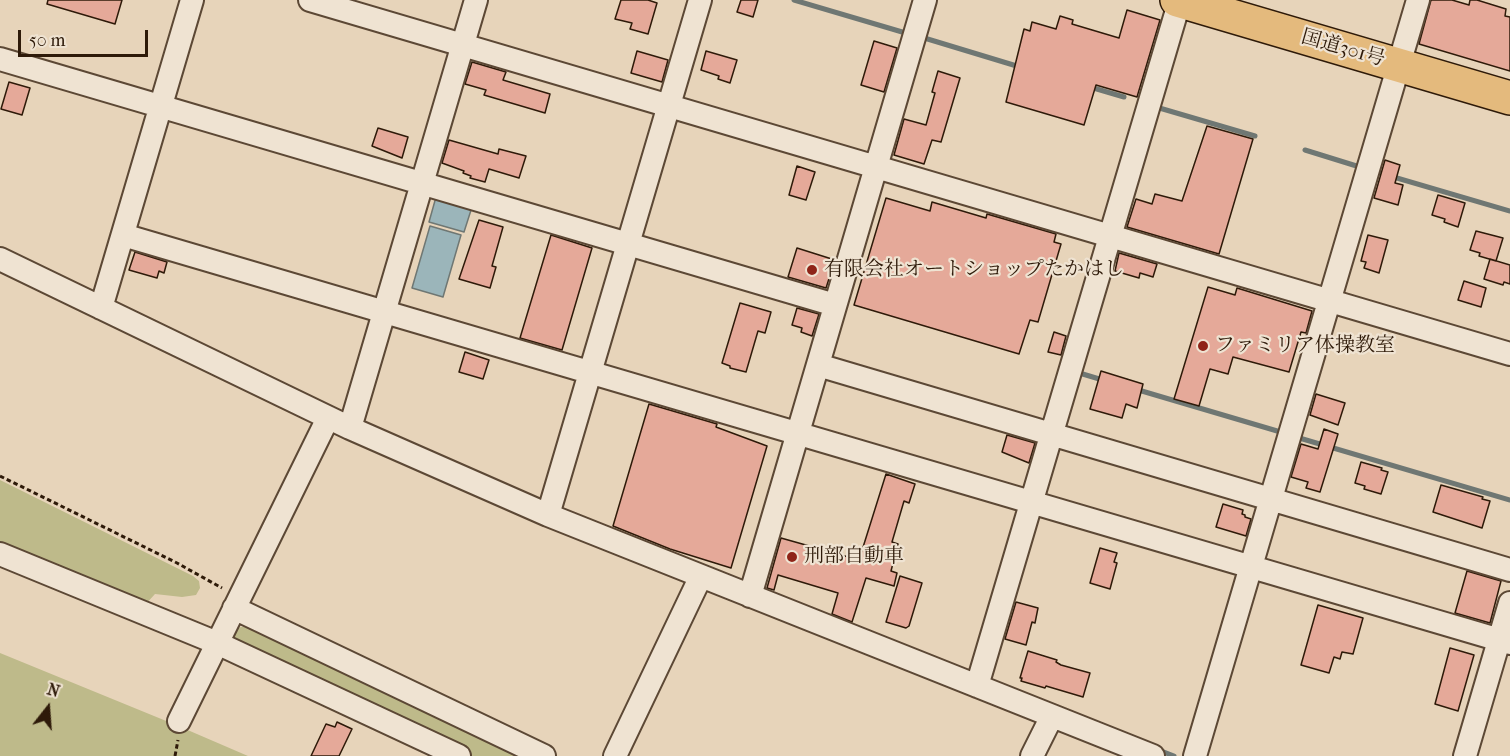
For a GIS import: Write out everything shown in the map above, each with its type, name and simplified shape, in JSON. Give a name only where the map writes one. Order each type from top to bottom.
[{"type":"highway","name":"国道301号","points":[[1179,0],[1510,98]]},
{"type":"street","points":[[101,308],[192,0]]},
{"type":"street","points":[[310,0],[1510,354]]},
{"type":"street","points":[[350,428],[476,0]]},
{"type":"street","points":[[548,515],[700,0]]},
{"type":"street","points":[[750,596],[925,0]]},
{"type":"street","points":[[977,686],[1179,0]]},
{"type":"street","points":[[1195,756],[1418,0]]},
{"type":"street","points":[[0,59],[835,305]]},
{"type":"street","points":[[123,235],[1504,642]]},
{"type":"street","points":[[0,259],[327,418],[548,515],[1153,756]]},
{"type":"street","points":[[818,365],[1510,570]]},
{"type":"street","points":[[179,721],[327,418]]},
{"type":"street","points":[[0,555],[217,643],[459,756]]},
{"type":"street","points":[[615,756],[700,576]]},
{"type":"street","points":[[236,603],[544,756]]},
{"type":"street","points":[[1465,756],[1504,642],[1510,603]]},
{"type":"street","points":[[1032,756],[1052,716]]},
{"type":"path","points":[[0,476],[177,563],[236,603]]},
{"type":"shaded area","points":[[0,480],[193,576],[199,581],[200,588],[196,595],[182,597],[155,594],[144,606],[0,549]]},
{"type":"shaded area","points":[[250,625],[517,753],[518,756],[471,756],[231,644],[233,629]]},
{"type":"shaded area","points":[[0,653],[176,725],[248,756],[0,756]]},
{"type":"water","points":[[436,197],[472,207],[464,232],[429,222]]},
{"type":"water","points":[[430,226],[461,235],[443,297],[412,288]]},
{"type":"building","points":[[48,0],[122,0],[115,24],[47,4]]},
{"type":"building","points":[[621,0],[648,0],[657,3],[648,34],[630,29],[632,23],[615,19]]},
{"type":"building","points":[[741,0],[758,0],[753,17],[737,12]]},
{"type":"building","points":[[1431,0],[1452,0],[1469,5],[1470,0],[1477,0],[1506,9],[1505,16],[1510,17],[1510,71],[1419,44]]},
{"type":"building","points":[[1127,10],[1160,20],[1137,97],[1096,85],[1084,125],[1006,102],[1024,29],[1030,31],[1032,22],[1056,29],[1060,16],[1073,20],[1072,24],[1119,38]]},
{"type":"building","points":[[874,41],[897,48],[884,92],[861,85]]},
{"type":"building","points":[[637,51],[668,60],[662,82],[631,73]]},
{"type":"building","points":[[706,51],[737,60],[730,83],[718,79],[719,76],[701,70]]},
{"type":"building","points":[[472,62],[506,72],[503,80],[550,94],[545,113],[484,95],[486,90],[465,84]]},
{"type":"building","points":[[938,71],[960,78],[941,142],[932,140],[924,164],[894,155],[904,119],[926,125],[935,93],[932,92]]},
{"type":"building","points":[[9,82],[30,88],[22,115],[1,109]]},
{"type":"building","points":[[1207,126],[1253,139],[1219,254],[1127,227],[1136,199],[1152,204],[1155,194],[1182,201]]},
{"type":"building","points":[[378,128],[408,137],[402,158],[372,146]]},
{"type":"building","points":[[449,140],[498,154],[499,149],[526,156],[519,178],[489,169],[485,182],[470,178],[471,176],[463,173],[464,171],[442,163]]},
{"type":"building","points":[[1385,160],[1400,165],[1395,183],[1403,185],[1398,205],[1374,198]]},
{"type":"building","points":[[797,166],[815,172],[806,200],[789,195]]},
{"type":"building","points":[[1438,195],[1465,203],[1458,227],[1444,222],[1445,219],[1432,215]]},
{"type":"building","points":[[886,198],[930,211],[932,202],[986,218],[987,214],[1056,234],[1054,242],[1061,244],[1038,322],[1030,320],[1019,354],[854,305]]},
{"type":"building","points":[[479,220],[503,227],[492,266],[496,267],[490,288],[459,279]]},
{"type":"building","points":[[1476,231],[1503,238],[1496,261],[1479,256],[1480,253],[1470,250]]},
{"type":"building","points":[[551,235],[592,248],[562,350],[520,338]]},
{"type":"building","points":[[1368,235],[1388,240],[1379,273],[1364,268],[1366,262],[1361,261]]},
{"type":"building","name":"有限会社オートショップたかはし","points":[[797,248],[835,260],[826,288],[788,277]]},
{"type":"building","points":[[135,252],[167,262],[164,273],[159,271],[157,278],[129,270]]},
{"type":"building","points":[[1119,253],[1157,264],[1153,277],[1140,273],[1139,278],[1115,271]]},
{"type":"building","points":[[1490,259],[1510,265],[1510,284],[1504,282],[1503,285],[1484,279]]},
{"type":"building","points":[[1464,281],[1486,288],[1481,307],[1458,300]]},
{"type":"building","points":[[1208,287],[1235,295],[1237,288],[1312,311],[1306,333],[1301,332],[1289,372],[1233,357],[1228,374],[1210,369],[1199,406],[1174,399]]},
{"type":"building","points":[[740,303],[771,312],[765,333],[758,331],[746,372],[730,368],[722,363]]},
{"type":"building","points":[[797,308],[819,314],[812,336],[801,332],[802,328],[792,325]]},
{"type":"building","points":[[1054,332],[1066,336],[1061,355],[1048,352]]},
{"type":"building","points":[[465,352],[489,360],[483,379],[459,372]]},
{"type":"building","points":[[1101,371],[1143,384],[1137,408],[1126,404],[1122,418],[1090,409]]},
{"type":"building","points":[[1316,394],[1345,403],[1338,425],[1310,415]]},
{"type":"building","points":[[649,404],[717,424],[716,427],[767,446],[731,568],[670,549],[613,526]]},
{"type":"building","points":[[1324,429],[1338,434],[1320,492],[1306,488],[1308,482],[1291,477],[1301,444],[1318,449]]},
{"type":"building","points":[[1007,435],[1035,443],[1029,463],[1002,452]]},
{"type":"building","points":[[1361,462],[1388,472],[1381,494],[1364,489],[1365,486],[1355,483]]},
{"type":"building","points":[[886,474],[915,484],[909,503],[904,501],[892,542],[898,544],[891,571],[897,573],[894,586],[866,578],[852,622],[832,614],[838,593],[778,575],[774,590],[767,588],[781,538],[859,560]]},
{"type":"building","points":[[1441,485],[1490,501],[1482,528],[1433,512]]},
{"type":"building","points":[[1223,504],[1243,510],[1242,514],[1251,519],[1246,536],[1216,527]]},
{"type":"building","points":[[1100,548],[1117,553],[1114,562],[1117,563],[1110,589],[1090,583]]},
{"type":"building","points":[[1467,571],[1501,581],[1490,623],[1455,613]]},
{"type":"building","points":[[900,576],[922,583],[909,626],[906,628],[886,622]]},
{"type":"building","points":[[1016,602],[1038,608],[1026,645],[1005,639]]},
{"type":"building","points":[[1318,605],[1363,618],[1353,654],[1342,652],[1340,659],[1334,657],[1329,673],[1301,665]]},
{"type":"building","points":[[1450,648],[1474,655],[1458,711],[1435,704]]},
{"type":"building","points":[[1028,651],[1057,660],[1056,662],[1061,665],[1090,673],[1083,697],[1021,681]]},
{"type":"building","points":[[337,722],[352,729],[339,756],[311,756],[326,724],[335,727]]},
{"type":"waterway","points":[[794,0],[909,34]]},
{"type":"waterway","points":[[921,37],[1020,67]]},
{"type":"waterway","points":[[1090,87],[1124,97]]},
{"type":"waterway","points":[[1156,107],[1255,136]]},
{"type":"waterway","points":[[1305,150],[1363,168]]},
{"type":"waterway","points":[[1373,171],[1510,211]]},
{"type":"waterway","points":[[1076,372],[1106,381]]},
{"type":"waterway","points":[[1135,389],[1284,433]]},
{"type":"waterway","points":[[1296,437],[1510,500]]},
{"type":"waterway","points":[[1156,749],[1174,756]]},
{"type":"place","name":"有限会社オートショップたかはし","points":[[812,270]]},
{"type":"place","name":"ファミリア体操教室","points":[[1203,346]]},
{"type":"place","name":"刑部自動車","points":[[792,557]]}]
